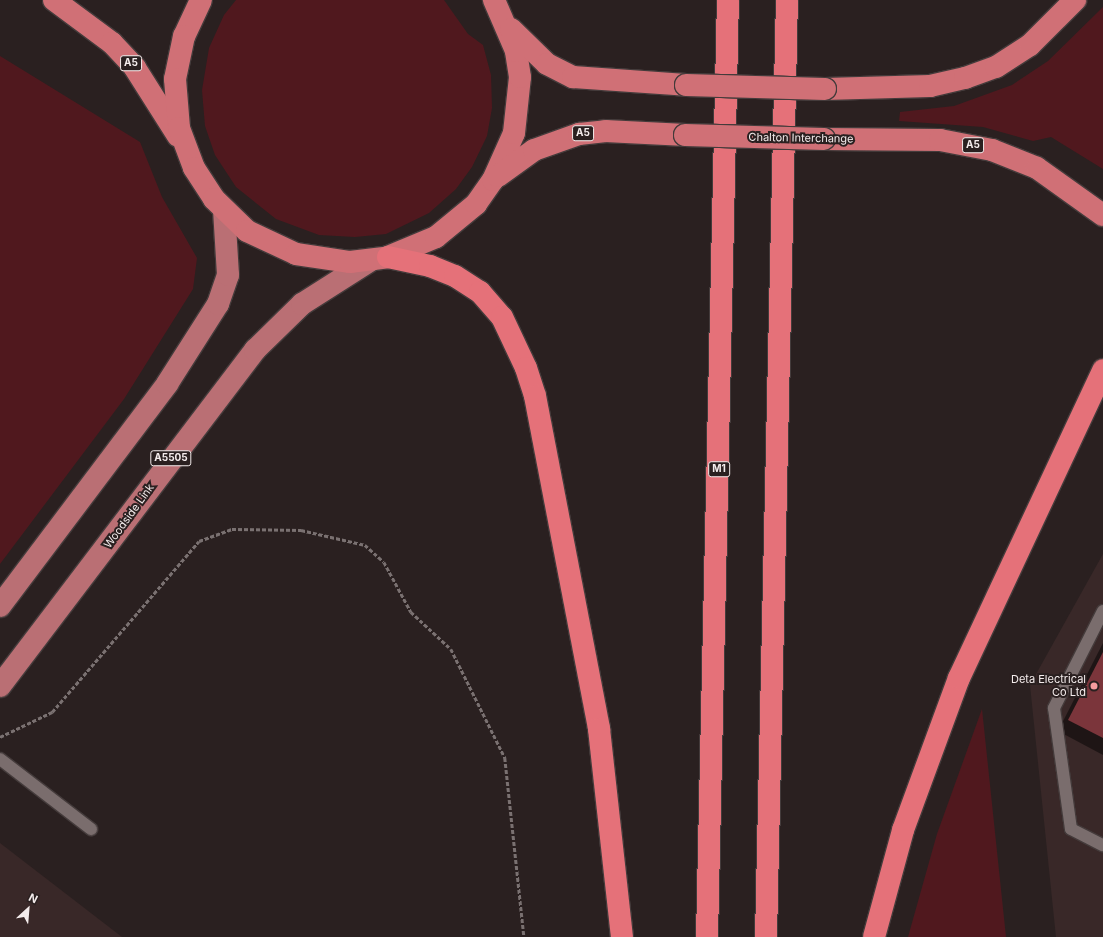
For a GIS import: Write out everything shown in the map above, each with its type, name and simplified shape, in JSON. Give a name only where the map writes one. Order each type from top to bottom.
[{"type":"highway","name":"A5","points":[[54,0],[112,43],[135,68],[185,147]]},
{"type":"highway","name":"Chalton Interchange","points":[[201,0],[184,36],[175,79],[175,104],[185,147],[194,168],[224,210],[247,232],[296,254],[332,261],[380,258],[419,246],[458,222],[493,180],[508,152],[518,109],[520,77],[506,24],[494,0]]},
{"type":"highway","name":"M1","points":[[707,937],[728,0]]},
{"type":"highway","points":[[766,937],[787,0]]},
{"type":"highway","name":"Chalton Interchange","points":[[506,24],[547,64],[573,77],[686,85],[825,88],[930,86],[965,78],[996,67],[1030,45],[1075,0]]},
{"type":"highway","name":"Chalton Interchange","points":[[493,180],[534,150],[579,134],[606,131],[824,139],[940,140],[992,150],[1037,168],[1103,216]]},
{"type":"highway","points":[[380,258],[430,266],[455,276],[480,292],[502,317],[526,368],[538,412],[599,729],[622,937]]},
{"type":"highway","points":[[874,937],[903,830],[953,692],[1103,370]]},
{"type":"main road","points":[[0,606],[167,384],[218,304],[228,275],[224,210]]},
{"type":"main road","name":"Woodside Link","points":[[0,686],[255,350],[302,304],[380,258]]},
{"type":"lane","points":[[1103,611],[1054,708],[1071,829],[1103,845]]},
{"type":"lane","points":[[0,759],[91,829]]},
{"type":"path","points":[[0,737],[52,712],[199,541],[232,529],[294,530],[365,545],[384,562],[411,612],[451,649],[505,758],[524,937]]},
{"type":"shaded area","points":[[236,0],[444,0],[468,34],[483,45],[491,75],[492,108],[487,136],[472,167],[456,189],[429,213],[386,234],[355,237],[319,235],[276,219],[236,187],[215,155],[205,126],[202,90],[209,48],[224,15]]},
{"type":"shaded area","points":[[1103,7],[1103,169],[1051,137],[1033,141],[983,127],[899,121],[900,112],[954,106],[1012,85],[1048,61]]},
{"type":"shaded area","points":[[0,56],[140,142],[162,197],[197,258],[193,289],[124,399],[0,564]]},
{"type":"shaded area","points":[[1103,554],[1103,937],[1056,937],[1030,685]]},
{"type":"shaded area","points":[[982,709],[1006,937],[908,937],[937,834]]},
{"type":"shaded area","points":[[0,843],[122,937],[0,937]]},
{"type":"building","name":"Deta Electrical Co Ltd","points":[[1103,652],[1103,738],[1068,720]]},
{"type":"place","name":"Deta Electrical Co Ltd","points":[[1094,686]]}]
